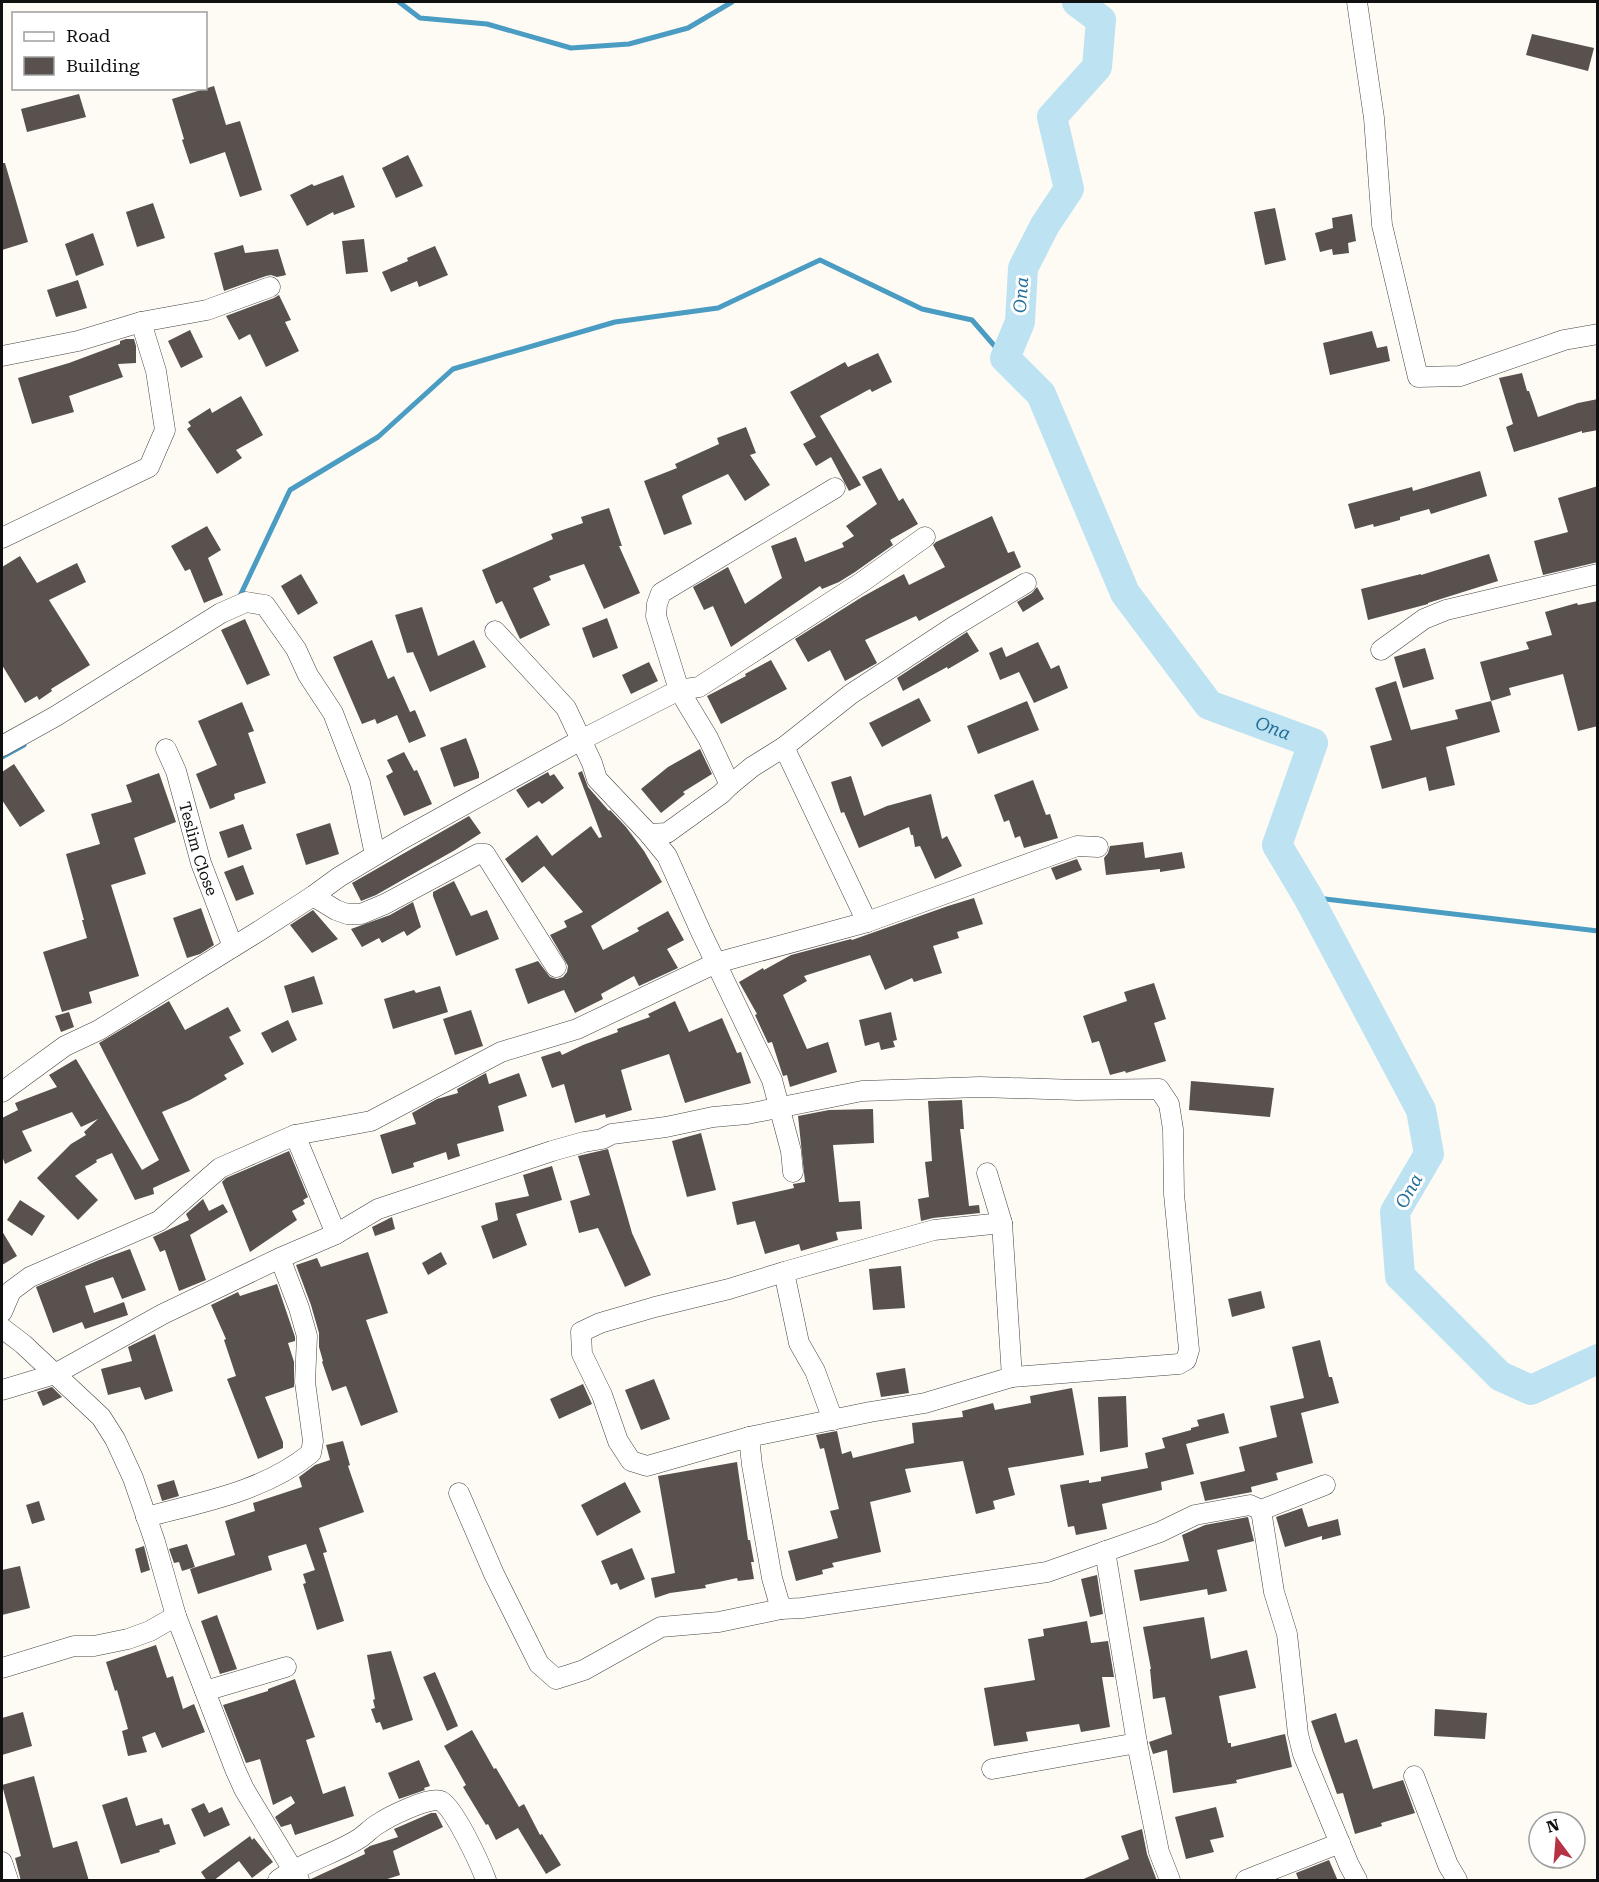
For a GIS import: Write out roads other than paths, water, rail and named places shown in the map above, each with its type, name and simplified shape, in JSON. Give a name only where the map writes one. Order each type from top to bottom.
[{"type":"street","points":[[1357,2],[1374,118],[1382,225],[1418,377],[1460,376],[1563,340],[1598,334]]},
{"type":"street","points":[[2,356],[78,341],[141,322],[207,310],[270,287]]},
{"type":"street","points":[[2,538],[149,467],[165,430],[156,371],[141,322]]},
{"type":"street","points":[[730,785],[708,738],[679,690],[656,616],[657,604],[661,593],[835,488]]},
{"type":"street","points":[[2,1092],[65,1046],[99,1030],[375,855],[581,740],[679,690],[699,687],[862,582],[925,537]]},
{"type":"street","points":[[1381,650],[1424,619],[1446,610],[1598,574]]},
{"type":"street","points":[[650,834],[667,833],[721,794],[752,767],[784,747],[851,694],[953,627],[1026,583]]},
{"type":"street","points":[[2,746],[56,716],[221,613],[246,602],[266,605],[296,649],[308,675],[333,713],[360,783],[375,855]]},
{"type":"street","points":[[495,631],[566,708],[592,763],[597,779],[668,856],[772,1080],[791,1151],[793,1172]]},
{"type":"street","points":[[784,747],[867,922]]},
{"type":"street","name":"Teslim Close","points":[[166,749],[176,771],[201,863],[233,947]]},
{"type":"street","points":[[2,1312],[11,1292],[30,1277],[159,1221],[220,1168],[295,1135],[371,1120],[501,1052],[577,1029],[716,963],[867,922],[1077,846],[1098,847]]},
{"type":"street","points":[[313,896],[336,910],[347,914],[361,914],[385,904],[478,854],[485,854],[556,967]]},
{"type":"street","points":[[2,1390],[55,1374],[163,1314],[336,1234],[378,1209],[563,1148],[602,1139],[612,1134],[666,1127],[713,1117],[747,1114],[862,1091],[980,1087],[1077,1090],[1160,1089],[1169,1104],[1173,1129],[1174,1194],[1189,1350],[1186,1360],[1179,1364],[1012,1377],[925,1402],[749,1437],[647,1466],[631,1461],[618,1441],[602,1395],[582,1353],[582,1332],[600,1323],[655,1307],[729,1289],[934,1230],[1002,1223]]},
{"type":"street","points":[[295,1135],[336,1234]]},
{"type":"street","points":[[987,1173],[1002,1223],[1012,1377]]},
{"type":"street","points":[[146,1518],[238,1492],[286,1470],[311,1453],[313,1441],[305,1382],[307,1335],[280,1258]]},
{"type":"street","points":[[784,1272],[799,1343],[814,1371],[833,1420]]},
{"type":"street","points":[[2,1328],[23,1344],[101,1417],[115,1439],[133,1478],[176,1616],[235,1769],[290,1877],[360,1839],[376,1825],[394,1815],[433,1799],[442,1802],[452,1813],[486,1881]]},
{"type":"street","points":[[749,1437],[772,1578],[781,1609]]},
{"type":"street","points":[[459,1492],[494,1574],[539,1664],[556,1679],[584,1670],[662,1627],[719,1622],[781,1609],[802,1608],[1047,1572],[1160,1532],[1196,1515],[1250,1505],[1261,1510],[1325,1485]]},
{"type":"street","points":[[1261,1510],[1274,1592],[1287,1634],[1298,1734],[1303,1754],[1357,1881]]},
{"type":"street","points":[[1105,1551],[1137,1743],[1160,1852],[1170,1881]]},
{"type":"street","points":[[2,1668],[74,1646],[94,1646],[128,1639],[150,1631],[176,1616]]},
{"type":"street","points":[[205,1691],[286,1667]]},
{"type":"street","points":[[992,1769],[1137,1743]]},
{"type":"street","points":[[1414,1776],[1448,1865],[1457,1881]]},
{"type":"street","points":[[1246,1881],[1340,1843]]},
{"type":"street","points":[[2,1862],[8,1881]]},
{"type":"waterway","points":[[399,2],[420,18],[487,24],[571,48],[629,44],[688,28],[732,2]]},
{"type":"waterway","name":"Ona","points":[[1077,2],[1101,20],[1097,67],[1052,117],[1069,189],[1045,225],[1023,268],[1020,322],[1005,358],[1041,394],[1125,593],[1209,705],[1313,743],[1277,845],[1308,897],[1421,1110],[1429,1154],[1395,1212],[1400,1276],[1500,1376],[1531,1390],[1598,1359]]},
{"type":"waterway","points":[[239,598],[290,490],[378,437],[453,369],[615,322],[718,308],[820,260],[922,309],[972,320],[1005,358]]},
{"type":"waterway","points":[[2,757],[24,745]]},
{"type":"waterway","points":[[1308,897],[1598,931]]}]
